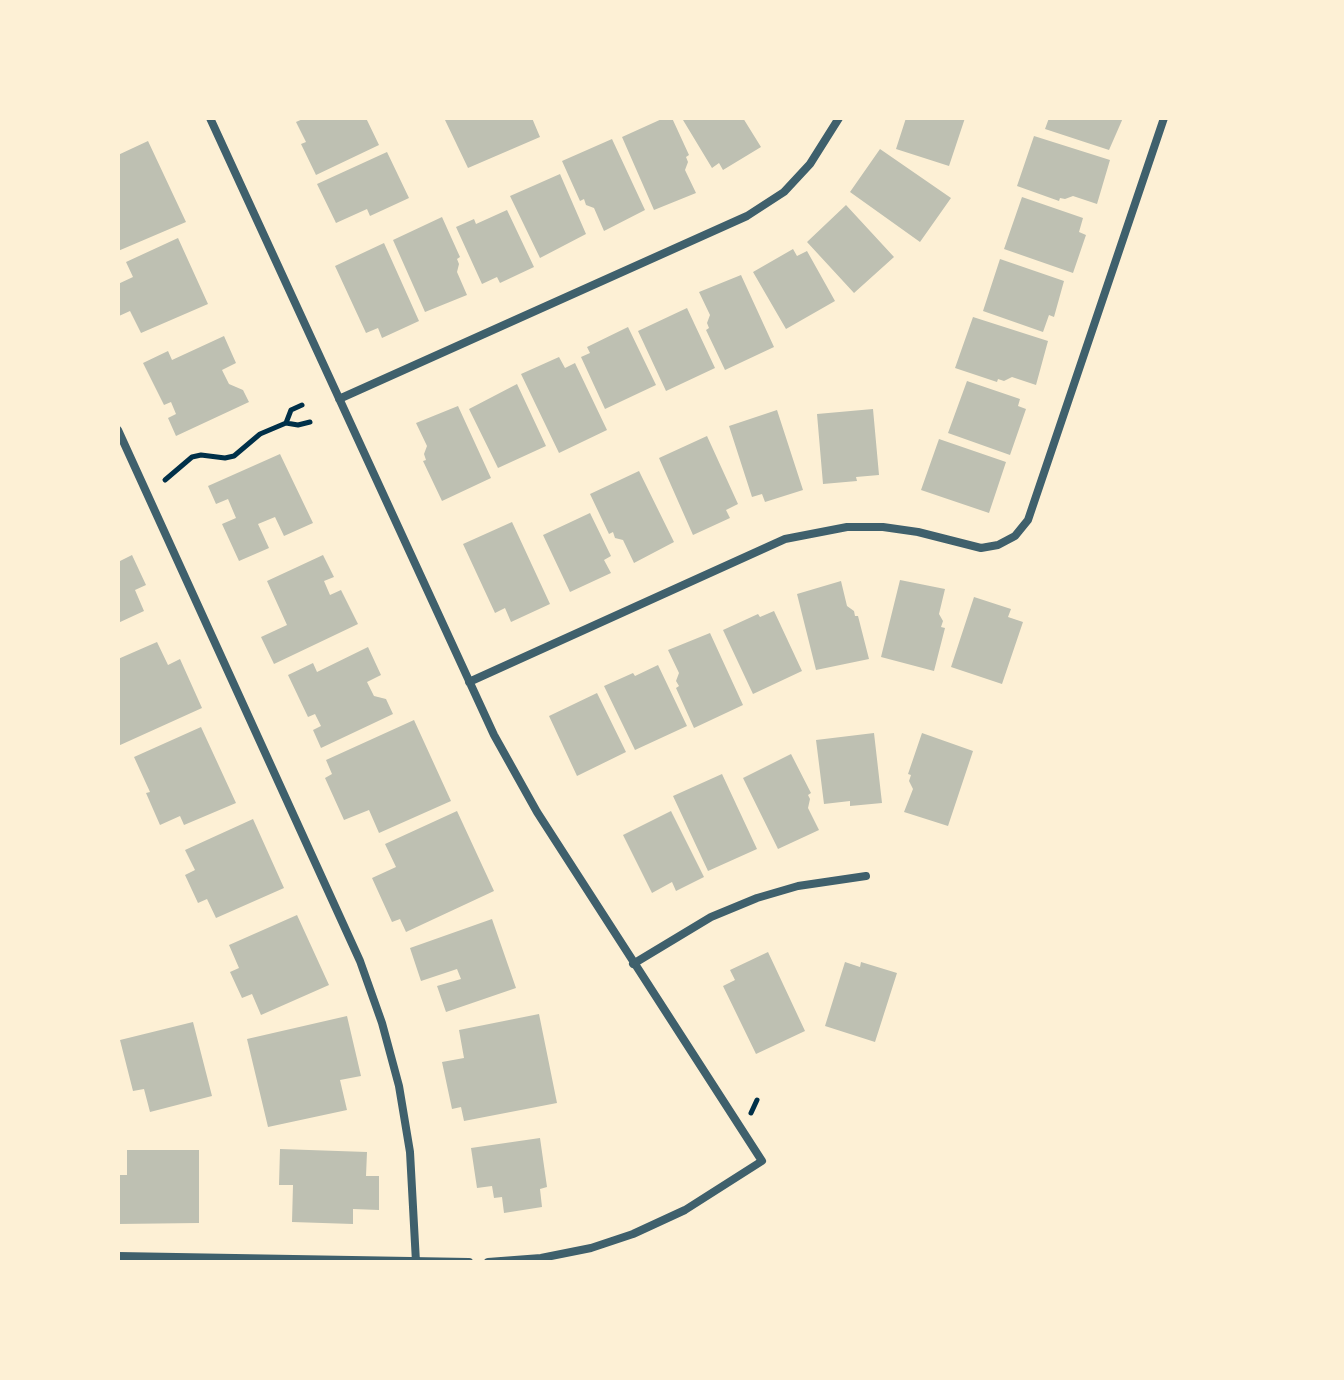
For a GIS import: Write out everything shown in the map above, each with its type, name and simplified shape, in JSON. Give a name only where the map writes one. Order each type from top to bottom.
[{"type":"street","points":[[210,118],[494,735],[537,812],[762,1161],[685,1210],[633,1234],[591,1248],[541,1258],[488,1262]]},
{"type":"street","points":[[339,399],[747,216],[784,192],[810,164],[839,118]]},
{"type":"street","points":[[469,682],[785,539],[847,527],[883,527],[918,532],[981,548],[998,545],[1015,536],[1028,520],[1164,118]]},
{"type":"street","points":[[118,430],[360,961],[378,1010],[399,1086],[410,1152],[416,1262]]},
{"type":"street","points":[[633,964],[711,917],[757,898],[798,886],[866,876]]},
{"type":"street","points":[[118,1256],[469,1262]]},
{"type":"path","points":[[286,423],[291,410],[302,405]]},
{"type":"path","points":[[165,480],[192,457],[234,456],[260,434],[286,423],[298,425],[310,422]]},
{"type":"building","points":[[305,118],[366,118],[379,145],[316,175],[301,144],[306,142],[296,122]]},
{"type":"building","points":[[532,118],[540,137],[468,168],[445,120]]},
{"type":"building","points":[[664,118],[672,118],[689,155],[685,170],[696,193],[654,210],[622,137]]},
{"type":"building","points":[[743,118],[761,147],[723,170],[719,163],[712,168],[683,120]]},
{"type":"building","points":[[906,118],[965,118],[949,166],[896,149]]},
{"type":"building","points":[[1049,118],[1123,118],[1109,150],[1045,129]]},
{"type":"building","points":[[1034,136],[1110,160],[1097,204],[1073,196],[1060,198],[1059,201],[1017,186]]},
{"type":"building","points":[[612,139],[645,210],[604,231],[594,208],[586,205],[584,199],[580,201],[562,161]]},
{"type":"building","points":[[148,141],[186,222],[118,251],[118,155]]},
{"type":"building","points":[[880,149],[951,198],[920,242],[850,192]]},
{"type":"building","points":[[387,152],[409,198],[370,216],[367,209],[336,223],[317,184]]},
{"type":"building","points":[[560,174],[586,234],[540,258],[510,196]]},
{"type":"building","points":[[1022,197],[1083,218],[1079,232],[1086,235],[1073,273],[1004,249]]},
{"type":"building","points":[[846,205],[894,257],[854,293],[807,242]]},
{"type":"building","points":[[507,210],[534,267],[500,283],[497,277],[482,284],[456,227],[474,219],[476,224]]},
{"type":"building","points":[[442,217],[460,257],[457,259],[457,272],[467,295],[425,312],[393,240]]},
{"type":"building","points":[[178,238],[208,304],[141,333],[130,311],[119,316],[118,313],[118,284],[133,277],[126,262]]},
{"type":"building","points":[[384,243],[419,321],[382,338],[378,328],[366,333],[335,266]]},
{"type":"building","points":[[793,249],[797,256],[807,251],[835,301],[786,329],[753,272]]},
{"type":"building","points":[[1000,259],[1064,281],[1054,317],[1049,315],[1043,332],[983,311]]},
{"type":"building","points":[[741,275],[774,347],[725,370],[706,330],[710,315],[699,292]]},
{"type":"building","points":[[687,308],[715,368],[666,391],[638,331]]},
{"type":"building","points":[[973,317],[1048,341],[1036,385],[1012,377],[1004,381],[998,379],[997,382],[955,368]]},
{"type":"building","points":[[628,327],[656,385],[605,409],[581,357],[590,353],[587,347]]},
{"type":"building","points":[[224,336],[236,363],[222,370],[229,384],[243,390],[249,402],[176,436],[168,418],[176,414],[171,402],[164,405],[143,363],[168,351],[172,360]]},
{"type":"building","points":[[559,357],[565,368],[575,363],[607,430],[559,453],[521,374]]},
{"type":"building","points":[[967,381],[1020,399],[1018,406],[1026,409],[1010,455],[948,433]]},
{"type":"building","points":[[517,384],[546,446],[498,468],[469,409]]},
{"type":"building","points":[[458,406],[491,478],[442,501],[423,461],[426,460],[424,454],[427,446],[416,423]]},
{"type":"building","points":[[873,409],[879,475],[856,477],[857,481],[823,484],[817,414]]},
{"type":"building","points":[[777,410],[803,490],[765,502],[762,494],[752,497],[729,426]]},
{"type":"building","points":[[707,436],[738,504],[726,510],[730,518],[693,535],[659,458]]},
{"type":"building","points":[[939,439],[1006,462],[989,513],[921,490]]},
{"type":"building","points":[[280,454],[313,523],[284,536],[275,517],[258,524],[269,548],[239,561],[222,524],[236,518],[228,499],[216,504],[208,486]]},
{"type":"building","points":[[639,471],[674,542],[634,563],[623,540],[615,538],[613,532],[609,534],[590,494]]},
{"type":"building","points":[[590,513],[611,556],[604,560],[611,573],[570,592],[543,535]]},
{"type":"building","points":[[512,522],[550,604],[511,622],[505,608],[495,613],[463,544]]},
{"type":"building","points":[[132,555],[146,585],[135,590],[144,611],[118,623],[118,562]]},
{"type":"building","points":[[323,555],[334,577],[324,581],[330,595],[341,590],[358,624],[274,664],[261,637],[287,625],[267,581]]},
{"type":"building","points":[[900,580],[945,589],[939,614],[943,621],[941,627],[945,628],[934,671],[881,657]]},
{"type":"building","points":[[841,581],[847,606],[858,616],[869,659],[816,670],[797,594]]},
{"type":"building","points":[[974,597],[1011,609],[1008,617],[1023,622],[1002,684],[951,667]]},
{"type":"building","points":[[774,611],[802,671],[753,694],[723,630],[758,614],[760,617]]},
{"type":"building","points":[[710,633],[743,705],[694,728],[676,688],[679,686],[676,681],[679,673],[668,650]]},
{"type":"building","points":[[157,642],[168,665],[180,659],[202,708],[118,746],[118,659]]},
{"type":"building","points":[[368,647],[381,675],[367,682],[374,696],[386,699],[393,714],[321,748],[313,730],[321,726],[315,714],[308,717],[288,675],[313,663],[317,672]]},
{"type":"building","points":[[658,665],[687,726],[635,750],[604,686]]},
{"type":"building","points":[[597,693],[626,752],[577,776],[549,716]]},
{"type":"building","points":[[414,720],[451,801],[379,833],[369,810],[344,820],[325,778],[332,774],[326,760]]},
{"type":"building","points":[[201,727],[236,803],[184,825],[180,816],[160,825],[146,793],[150,792],[134,757]]},
{"type":"building","points":[[874,733],[882,803],[850,806],[850,801],[824,804],[816,740]]},
{"type":"building","points":[[922,733],[973,751],[948,826],[904,812],[913,789],[909,781],[911,775],[908,774]]},
{"type":"building","points":[[791,754],[811,793],[808,795],[808,808],[819,830],[778,849],[743,778]]},
{"type":"building","points":[[722,774],[757,849],[708,871],[673,796]]},
{"type":"building","points":[[457,811],[494,891],[406,932],[400,919],[392,922],[372,878],[396,867],[385,844]]},
{"type":"building","points":[[671,811],[704,877],[676,891],[672,882],[652,893],[623,835]]},
{"type":"building","points":[[253,819],[284,888],[216,918],[207,899],[198,903],[185,875],[195,870],[185,850]]},
{"type":"building","points":[[297,915],[329,985],[261,1015],[252,994],[242,998],[230,972],[239,968],[229,945]]},
{"type":"building","points":[[492,919],[516,988],[446,1012],[437,986],[461,979],[457,969],[421,981],[410,948]]},
{"type":"building","points":[[768,952],[805,1031],[756,1054],[723,986],[735,980],[730,970]]},
{"type":"building","points":[[845,962],[860,967],[861,962],[897,973],[875,1042],[825,1026]]},
{"type":"building","points":[[539,1014],[557,1103],[464,1121],[461,1107],[452,1109],[442,1062],[464,1058],[459,1030]]},
{"type":"building","points":[[347,1016],[361,1076],[340,1080],[347,1110],[268,1127],[247,1039]]},
{"type":"building","points":[[193,1022],[212,1096],[150,1112],[144,1089],[133,1091],[120,1040]]},
{"type":"building","points":[[540,1138],[547,1187],[540,1189],[542,1207],[504,1213],[502,1197],[494,1198],[492,1186],[477,1188],[471,1148]]},
{"type":"building","points":[[280,1149],[367,1152],[366,1176],[379,1176],[379,1210],[353,1209],[353,1224],[292,1222],[293,1185],[279,1185]]},
{"type":"building","points":[[127,1150],[199,1150],[199,1223],[118,1224],[118,1175],[127,1175]]}]
